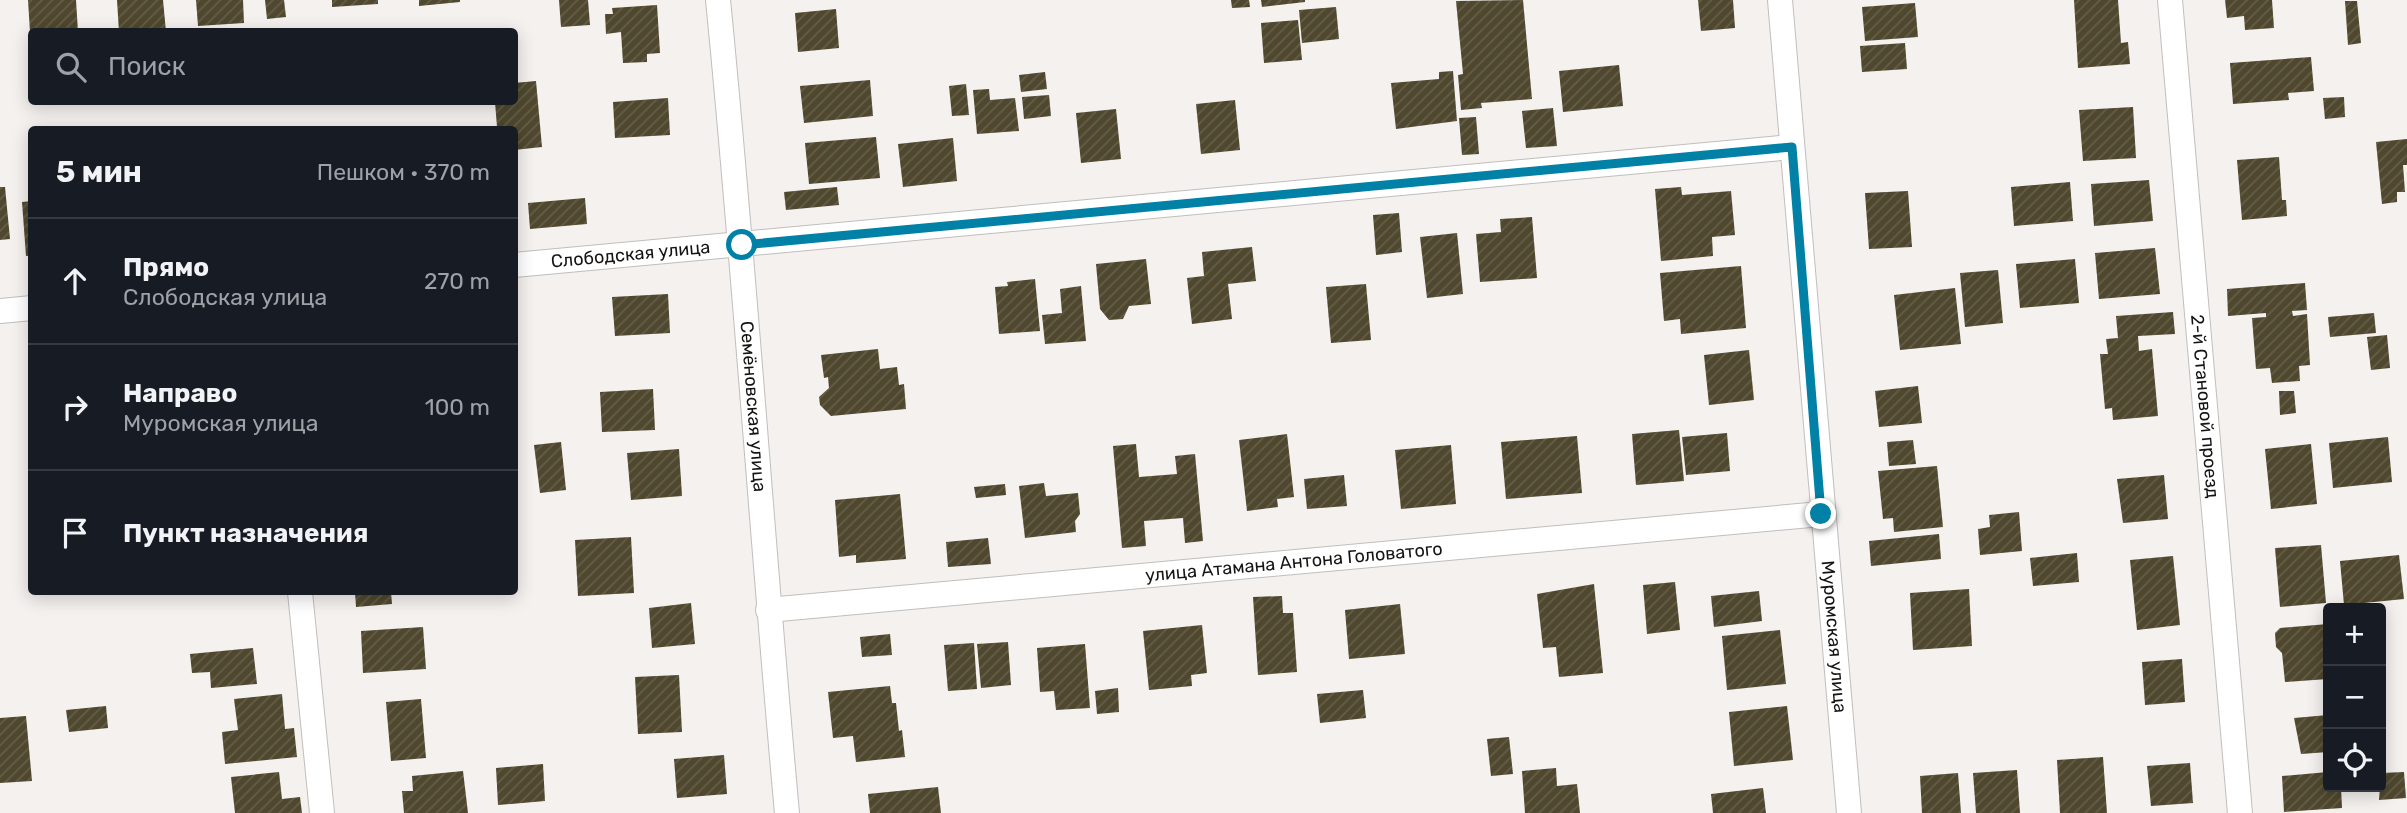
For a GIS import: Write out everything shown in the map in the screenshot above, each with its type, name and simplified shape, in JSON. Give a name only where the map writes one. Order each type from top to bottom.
[{"type":"street","name":"Семёновская улица","points":[[718,0],[742,245],[768,610],[787,813]]},
{"type":"street","name":"Муромская улица","points":[[1780,0],[1821,514],[1849,813]]},
{"type":"street","name":"2-й Становой проезд","points":[[2170,0],[2240,813]]},
{"type":"street","name":"Слободская улица","points":[[518,265],[1792,147]]},
{"type":"street","points":[[0,311],[28,308]]},
{"type":"street","name":"улица Атамана Антона Головатого","points":[[768,610],[1821,514]]},
{"type":"street","points":[[300,595],[322,813]]},
{"type":"building","points":[[28,0],[76,0],[78,28],[30,28]]},
{"type":"building","points":[[117,0],[163,0],[166,28],[119,28]]},
{"type":"building","points":[[196,0],[243,0],[244,23],[198,26]]},
{"type":"building","points":[[265,0],[284,0],[286,17],[267,19]]},
{"type":"building","points":[[332,0],[378,0],[378,4],[332,7]]},
{"type":"building","points":[[419,0],[460,0],[460,2],[419,6]]},
{"type":"building","points":[[559,0],[588,0],[590,25],[561,27]]},
{"type":"building","points":[[1231,0],[1249,0],[1250,7],[1232,8]]},
{"type":"building","points":[[1261,0],[1305,0],[1305,2],[1262,7]]},
{"type":"building","points":[[1523,0],[1532,99],[1481,103],[1482,108],[1461,110],[1458,75],[1463,74],[1456,1]]},
{"type":"building","points":[[1698,0],[1733,0],[1735,28],[1701,31]]},
{"type":"building","points":[[2074,0],[2118,0],[2121,43],[2128,42],[2130,64],[2078,68]]},
{"type":"building","points":[[2225,0],[2272,0],[2274,28],[2245,30],[2244,16],[2227,18]]},
{"type":"building","points":[[2345,1],[2357,1],[2361,43],[2348,45]]},
{"type":"building","points":[[1915,3],[1918,37],[1865,41],[1862,7]]},
{"type":"building","points":[[657,5],[660,53],[647,54],[647,62],[623,63],[621,32],[606,34],[605,14],[613,14],[612,8]]},
{"type":"building","points":[[1336,7],[1339,39],[1302,43],[1299,10]]},
{"type":"building","points":[[836,9],[839,48],[798,52],[795,13]]},
{"type":"building","points":[[1298,20],[1302,60],[1264,63],[1261,23]]},
{"type":"building","points":[[1905,43],[1907,69],[1862,72],[1860,46]]},
{"type":"building","points":[[2311,57],[2314,91],[2288,93],[2289,100],[2233,104],[2230,63]]},
{"type":"building","points":[[1619,65],[1623,106],[1563,112],[1559,71]]},
{"type":"building","points":[[1453,71],[1457,121],[1396,129],[1391,83],[1439,79],[1439,72]]},
{"type":"building","points":[[1045,72],[1047,89],[1021,92],[1019,75]]},
{"type":"building","points":[[870,80],[873,116],[804,123],[800,86]]},
{"type":"building","points":[[536,81],[542,147],[518,150],[518,126],[497,126],[495,105],[518,105],[518,83]]},
{"type":"building","points":[[966,84],[969,115],[952,116],[949,86]]},
{"type":"building","points":[[989,89],[990,100],[1015,98],[1019,131],[977,134],[973,90]]},
{"type":"building","points":[[1049,95],[1051,116],[1024,119],[1022,97]]},
{"type":"building","points":[[2344,97],[2345,117],[2325,119],[2323,98]]},
{"type":"building","points":[[668,98],[670,135],[615,138],[613,102]]},
{"type":"building","points":[[1235,100],[1240,150],[1201,154],[1196,104]]},
{"type":"building","points":[[2133,107],[2136,158],[2083,161],[2079,110]]},
{"type":"building","points":[[1553,108],[1557,146],[1526,148],[1522,111]]},
{"type":"building","points":[[1116,109],[1121,159],[1081,163],[1076,113]]},
{"type":"building","points":[[1476,117],[1479,154],[1462,155],[1459,118]]},
{"type":"building","points":[[876,137],[880,178],[809,184],[805,143]]},
{"type":"building","points":[[953,138],[957,181],[903,187],[898,144]]},
{"type":"building","points":[[2407,139],[2407,165],[2403,165],[2405,192],[2397,192],[2397,202],[2382,204],[2376,142]]},
{"type":"building","points":[[2279,157],[2282,200],[2286,200],[2287,216],[2242,220],[2237,160]]},
{"type":"building","points":[[2149,180],[2153,221],[2094,226],[2091,184]]},
{"type":"building","points":[[2070,182],[2073,221],[2014,226],[2011,187]]},
{"type":"building","points":[[0,187],[5,187],[10,239],[0,240]]},
{"type":"building","points":[[837,187],[839,205],[786,210],[784,192]]},
{"type":"building","points":[[1681,187],[1682,195],[1731,191],[1735,235],[1712,237],[1713,256],[1661,261],[1655,189]]},
{"type":"building","points":[[1908,191],[1912,247],[1869,249],[1865,193]]},
{"type":"building","points":[[585,198],[587,224],[530,229],[528,203]]},
{"type":"building","points":[[28,201],[28,256],[26,256],[22,202]]},
{"type":"building","points":[[1399,213],[1402,252],[1376,255],[1373,215]]},
{"type":"building","points":[[1532,217],[1537,278],[1480,282],[1476,234],[1501,232],[1500,219]]},
{"type":"building","points":[[1457,233],[1463,294],[1427,298],[1420,237]]},
{"type":"building","points":[[1252,247],[1256,281],[1228,284],[1232,319],[1192,324],[1187,278],[1204,276],[1202,252]]},
{"type":"building","points":[[2155,248],[2160,294],[2099,299],[2095,253]]},
{"type":"building","points":[[1146,259],[1151,304],[1129,306],[1123,319],[1109,320],[1100,309],[1096,264]]},
{"type":"building","points":[[2075,259],[2079,303],[2020,308],[2016,264]]},
{"type":"building","points":[[1741,266],[1746,328],[1681,334],[1680,319],[1664,321],[1660,273]]},
{"type":"building","points":[[1998,270],[2003,323],[1965,327],[1960,273]]},
{"type":"building","points":[[1035,279],[1040,331],[999,334],[995,287],[1008,286],[1007,282]]},
{"type":"building","points":[[2305,283],[2307,310],[2292,311],[2293,316],[2307,314],[2310,365],[2299,366],[2300,381],[2272,383],[2270,368],[2256,369],[2252,318],[2266,317],[2266,313],[2228,316],[2227,289]]},
{"type":"building","points":[[1366,284],[1371,340],[1331,343],[1326,287]]},
{"type":"building","points":[[1081,286],[1086,341],[1045,344],[1042,315],[1062,313],[1060,289]]},
{"type":"building","points":[[1955,288],[1961,344],[1900,350],[1894,295]]},
{"type":"building","points":[[668,294],[670,333],[615,336],[612,297]]},
{"type":"building","points":[[2173,312],[2175,334],[2138,336],[2139,351],[2152,349],[2158,416],[2113,420],[2112,408],[2105,409],[2100,354],[2108,354],[2106,339],[2118,338],[2116,316]]},
{"type":"building","points":[[2374,313],[2376,333],[2330,337],[2328,317]]},
{"type":"building","points":[[2387,335],[2390,368],[2371,370],[2367,337]]},
{"type":"building","points":[[878,349],[880,369],[897,367],[899,385],[904,384],[906,409],[831,416],[820,405],[819,397],[829,388],[828,377],[824,378],[821,355]]},
{"type":"building","points":[[1749,350],[1754,400],[1709,405],[1704,355]]},
{"type":"building","points":[[1918,386],[1922,423],[1879,427],[1875,391]]},
{"type":"building","points":[[653,389],[655,430],[602,432],[600,392]]},
{"type":"building","points":[[2279,391],[2294,391],[2296,413],[2280,415]]},
{"type":"building","points":[[1679,430],[1684,481],[1636,485],[1632,434]]},
{"type":"building","points":[[1727,433],[1730,471],[1686,475],[1682,437]]},
{"type":"building","points":[[1287,434],[1294,497],[1277,499],[1278,507],[1247,511],[1239,440]]},
{"type":"building","points":[[1577,436],[1582,493],[1506,499],[1501,442]]},
{"type":"building","points":[[2388,437],[2392,482],[2333,488],[2329,443]]},
{"type":"building","points":[[1913,440],[1916,464],[1889,466],[1887,442]]},
{"type":"building","points":[[561,442],[566,490],[540,493],[534,445]]},
{"type":"building","points":[[1136,444],[1139,477],[1177,474],[1175,456],[1195,454],[1203,541],[1185,543],[1183,518],[1144,521],[1146,546],[1122,548],[1113,446]]},
{"type":"building","points":[[2311,444],[2317,504],[2271,509],[2265,449]]},
{"type":"building","points":[[1451,445],[1456,504],[1401,509],[1395,450]]},
{"type":"building","points":[[679,449],[682,496],[631,500],[627,453]]},
{"type":"building","points":[[1937,466],[1943,527],[1894,532],[1893,518],[1883,519],[1878,471]]},
{"type":"building","points":[[1344,475],[1347,506],[1307,509],[1304,479]]},
{"type":"building","points":[[2164,475],[2168,519],[2123,523],[2117,479]]},
{"type":"building","points":[[1044,483],[1046,496],[1078,493],[1080,514],[1075,521],[1076,532],[1025,538],[1019,486]]},
{"type":"building","points":[[1005,484],[1006,495],[976,498],[974,487]]},
{"type":"building","points":[[900,494],[906,559],[856,563],[856,555],[839,557],[835,500]]},
{"type":"building","points":[[2019,512],[2022,551],[1980,555],[1978,529],[1990,527],[1989,515]]},
{"type":"building","points":[[1939,534],[1941,559],[1871,566],[1869,541]]},
{"type":"building","points":[[631,537],[634,593],[578,596],[575,540]]},
{"type":"building","points":[[988,538],[991,564],[948,567],[946,542]]},
{"type":"building","points":[[2321,545],[2326,603],[2280,607],[2275,548]]},
{"type":"building","points":[[2077,553],[2079,582],[2033,586],[2030,558]]},
{"type":"building","points":[[2399,555],[2404,599],[2344,603],[2340,561]]},
{"type":"building","points":[[2173,556],[2180,625],[2137,630],[2130,560]]},
{"type":"building","points":[[1675,582],[1680,630],[1647,634],[1643,585]]},
{"type":"building","points":[[1594,584],[1603,673],[1559,677],[1556,647],[1543,648],[1537,594]]},
{"type":"building","points":[[1969,589],[1972,646],[1913,650],[1910,593]]},
{"type":"building","points":[[1759,591],[1762,621],[1714,627],[1711,596]]},
{"type":"building","points":[[355,595],[391,595],[392,604],[356,607]]},
{"type":"building","points":[[1282,596],[1283,613],[1293,613],[1297,672],[1258,675],[1253,597]]},
{"type":"building","points":[[691,603],[695,644],[652,648],[649,608]]},
{"type":"building","points":[[1400,604],[1405,654],[1349,659],[1345,610]]},
{"type":"building","points":[[2323,624],[2323,679],[2285,682],[2282,653],[2276,647],[2275,633],[2280,628]]},
{"type":"building","points":[[1202,625],[1207,673],[1191,675],[1192,686],[1149,690],[1143,631]]},
{"type":"building","points":[[423,627],[426,669],[363,673],[361,631]]},
{"type":"building","points":[[1780,630],[1786,684],[1727,690],[1722,636]]},
{"type":"building","points":[[890,634],[892,655],[862,657],[860,637]]},
{"type":"building","points":[[1008,642],[1011,685],[981,688],[977,644]]},
{"type":"building","points":[[974,643],[977,689],[948,691],[944,645]]},
{"type":"building","points":[[1085,644],[1090,708],[1056,710],[1054,691],[1040,692],[1037,648]]},
{"type":"building","points":[[253,648],[257,684],[211,688],[210,672],[192,673],[190,654]]},
{"type":"building","points":[[2182,659],[2185,702],[2145,705],[2142,662]]},
{"type":"building","points":[[679,675],[682,732],[638,734],[635,677]]},
{"type":"building","points":[[890,686],[892,703],[896,703],[899,731],[902,730],[905,757],[856,762],[853,736],[833,738],[828,692]]},
{"type":"building","points":[[1118,688],[1119,712],[1097,714],[1095,691]]},
{"type":"building","points":[[1363,690],[1366,718],[1320,723],[1317,694]]},
{"type":"building","points":[[282,694],[285,729],[294,728],[297,757],[225,764],[222,732],[238,730],[234,699]]},
{"type":"building","points":[[421,699],[426,758],[391,761],[386,702]]},
{"type":"building","points":[[106,706],[108,728],[69,732],[66,710]]},
{"type":"building","points":[[1787,706],[1793,760],[1734,766],[1729,712]]},
{"type":"building","points":[[2323,715],[2323,752],[2301,754],[2294,718]]},
{"type":"building","points":[[26,716],[32,781],[0,783],[0,718]]},
{"type":"building","points":[[1509,737],[1513,774],[1491,776],[1487,739]]},
{"type":"building","points":[[724,755],[727,794],[677,798],[674,759]]},
{"type":"building","points":[[2103,757],[2107,813],[2060,813],[2057,760]]},
{"type":"building","points":[[2190,763],[2193,803],[2151,806],[2147,766]]},
{"type":"building","points":[[543,764],[545,801],[498,805],[496,768]]},
{"type":"building","points":[[1556,768],[1557,786],[1577,784],[1580,813],[1525,813],[1522,771]]},
{"type":"building","points":[[2017,770],[2020,813],[1976,813],[1973,773]]},
{"type":"building","points":[[463,771],[468,813],[404,813],[402,791],[413,791],[412,776]]},
{"type":"building","points":[[279,772],[282,799],[300,797],[302,813],[235,813],[231,777]]},
{"type":"building","points":[[2323,772],[2323,792],[2341,792],[2342,808],[2284,812],[2282,776]]},
{"type":"building","points":[[2404,772],[2406,798],[2379,800],[2380,792],[2386,792],[2386,773]]},
{"type":"building","points":[[1958,773],[1961,813],[1922,813],[1920,776]]},
{"type":"building","points":[[938,787],[941,813],[870,813],[868,794]]},
{"type":"building","points":[[1763,788],[1766,813],[1713,813],[1711,794]]},
{"type":"route","points":[[742,245],[1792,147],[1821,514]]}]
